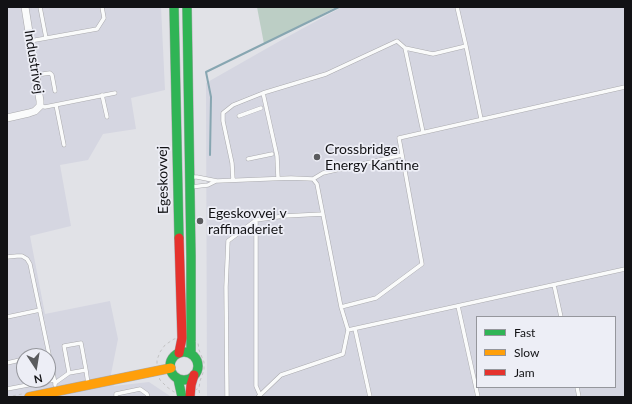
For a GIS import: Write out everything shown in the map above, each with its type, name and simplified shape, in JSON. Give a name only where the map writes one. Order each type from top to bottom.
[{"type":"main road","name":"Egeskovvej","points":[[174,7],[178,250],[181,303],[186,338],[191,354]]},
{"type":"main road","name":"Egeskovvej","points":[[179,353],[186,338],[191,290],[187,7]]},
{"type":"main road","points":[[184,352],[194,356],[198,364],[197,370],[186,395],[178,379],[170,368],[171,361],[175,355],[184,352]]},
{"type":"main road","points":[[56,385],[89,385],[170,368]]},
{"type":"main road","points":[[178,379],[190,378],[194,375]]},
{"type":"main road","points":[[29,397],[44,396],[52,388]]},
{"type":"street","name":"Industrivej","points":[[7,118],[35,111],[40,106],[25,7]]},
{"type":"lane","points":[[40,7],[46,38]]},
{"type":"lane","points":[[30,41],[97,29],[104,18],[102,7]]},
{"type":"lane","points":[[457,7],[481,119]]},
{"type":"lane","points":[[233,180],[232,163],[223,121],[224,113],[233,105],[263,93],[326,74],[397,41],[405,48],[433,54],[466,46]]},
{"type":"lane","points":[[405,48],[423,132]]},
{"type":"lane","points":[[36,75],[50,73],[52,75],[55,91]]},
{"type":"lane","points":[[341,306],[376,298],[422,264],[399,138],[625,87]]},
{"type":"lane","points":[[40,106],[45,107],[56,105],[115,92]]},
{"type":"lane","points":[[263,93],[277,156],[278,178]]},
{"type":"lane","points":[[102,95],[107,117]]},
{"type":"lane","points":[[56,105],[64,145]]},
{"type":"lane","points":[[239,116],[261,108]]},
{"type":"lane","points":[[248,159],[272,154]]},
{"type":"lane","points":[[256,220],[256,386],[259,396],[281,375],[343,354],[348,330],[341,306],[317,184],[313,179],[323,172],[402,155]]},
{"type":"lane","name":"Egeskovvej","points":[[190,177],[197,176],[217,181],[278,178],[313,179]]},
{"type":"lane","name":"Egeskovvej","points":[[190,187],[208,185],[217,181]]},
{"type":"lane","points":[[227,397],[226,287],[228,241],[256,220],[284,216],[323,214]]},
{"type":"lane","points":[[7,257],[22,256],[27,259],[30,264],[48,348]]},
{"type":"lane","points":[[348,330],[625,269]]},
{"type":"lane","points":[[554,285],[561,316]]},
{"type":"lane","points":[[458,306],[476,388]]},
{"type":"lane","points":[[7,317],[40,310]]},
{"type":"lane","points":[[354,329],[370,397]]},
{"type":"lane","points":[[69,373],[64,346],[81,343],[89,385]]},
{"type":"lane","points":[[56,384],[69,373],[86,370]]},
{"type":"lane","points":[[7,389],[19,388]]},
{"type":"lane","points":[[116,397],[116,394],[140,390],[147,394],[148,397]]},
{"type":"path","points":[[199,388],[186,395],[174,392],[160,380],[157,371],[157,360],[165,345],[174,339],[186,338],[198,343],[204,362],[204,370],[199,388],[200,397]]},
{"type":"shaded area","points":[[7,7],[161,7],[165,90],[131,98],[136,129],[103,134],[88,160],[60,165],[71,226],[30,236],[45,314],[110,301],[118,339],[111,374],[114,386],[149,382],[170,397],[7,397]]},
{"type":"shaded area","points":[[342,7],[625,7],[625,397],[207,397],[206,83]]},
{"type":"green space","points":[[257,7],[336,7],[264,44]]},
{"type":"waterway","points":[[210,155],[211,97],[206,72],[339,7]]},
{"type":"traffic: fast","points":[[174,7],[179,238]]},
{"type":"traffic: fast","points":[[187,7],[191,354]]},
{"type":"traffic: fast","points":[[184,352],[194,356],[198,366],[194,376],[184,380],[174,376],[170,366],[174,356],[184,352]]},
{"type":"traffic: fast","points":[[178,379],[182,397]]},
{"type":"traffic: slow","points":[[29,397],[171,368]]},
{"type":"traffic: jam","points":[[179,238],[182,338],[179,353]]},
{"type":"traffic: jam","points":[[190,397],[194,375]]},
{"type":"place","name":"Crossbridge Energy Kantine","points":[[317,157]]},
{"type":"place","name":"Egeskovvej v raffinaderiet","points":[[200,221]]}]
